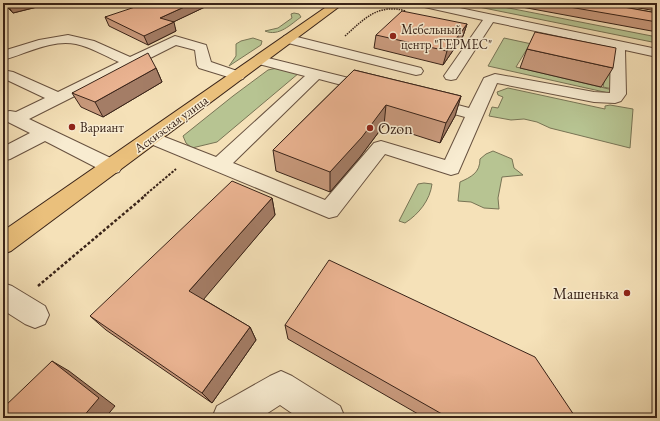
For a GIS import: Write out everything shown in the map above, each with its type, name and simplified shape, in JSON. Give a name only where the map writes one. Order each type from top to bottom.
[{"type":"main road","name":"Аскизская улица","points":[[3,244],[339,3]]},
{"type":"street","points":[[420,3],[657,53]]},
{"type":"street","points":[[451,76],[490,18]]},
{"type":"street","points":[[289,39],[416,70]]},
{"type":"street","points":[[3,56],[30,46],[58,40],[75,40],[131,62]]},
{"type":"street","points":[[9,118],[58,98],[175,40],[201,48],[204,66],[238,76]]},
{"type":"street","points":[[152,138],[329,210],[381,147],[451,168],[489,81],[495,78],[594,97],[615,98],[618,94],[618,45]]},
{"type":"street","points":[[260,60],[391,92]]},
{"type":"street","points":[[5,74],[58,98]]},
{"type":"street","points":[[219,165],[316,74]]},
{"type":"street","points":[[413,98],[475,114]]},
{"type":"street","points":[[9,118],[45,133],[112,167]]},
{"type":"street","points":[[3,155],[45,133]]},
{"type":"street","points":[[229,418],[281,387],[328,418]]},
{"type":"path","points":[[331,49],[338,47],[338,42],[371,14],[380,9],[390,8]]},
{"type":"path","points":[[18,305],[194,155]]},
{"type":"green space","points":[[459,3],[483,3],[657,37],[657,43]]},
{"type":"green space","points":[[291,14],[299,14],[301,17],[289,26],[280,31],[265,31],[278,28],[292,18]]},
{"type":"green space","points":[[253,38],[262,41],[261,45],[229,66],[236,56],[236,44]]},
{"type":"green space","points":[[504,38],[615,62],[613,89],[603,87],[607,67],[527,49],[516,67],[613,90],[613,94],[488,66]]},
{"type":"green space","points":[[277,68],[299,73],[217,142],[192,148],[186,143],[183,136],[268,70]]},
{"type":"green space","points":[[508,88],[605,109],[605,106],[610,105],[633,109],[630,148],[550,128],[537,122],[524,119],[511,120],[489,116],[492,107],[498,108],[503,97],[498,95],[497,92]]},
{"type":"green space","points":[[493,151],[512,159],[514,168],[523,175],[502,177],[498,198],[499,209],[484,208],[471,202],[458,201],[460,182],[474,174],[480,164],[480,159]]},
{"type":"green space","points":[[418,184],[432,184],[429,196],[423,206],[405,223],[399,221]]},
{"type":"building","points":[[5,3],[22,3],[8,6]]},
{"type":"building","points":[[147,3],[193,3],[160,18],[174,22],[144,36],[105,17]]},
{"type":"building","points":[[546,3],[601,3],[657,13],[657,22]]},
{"type":"building","points":[[402,11],[467,24],[447,51],[376,35]]},
{"type":"building","points":[[535,32],[616,48],[613,68],[527,49]]},
{"type":"building","points":[[148,53],[156,68],[95,102],[72,93]]},
{"type":"building","points":[[354,70],[461,96],[446,123],[386,105],[362,137],[330,172],[273,150]]},
{"type":"building","points":[[232,181],[272,198],[189,291],[250,327],[202,393],[90,316]]},
{"type":"building","points":[[329,260],[535,357],[576,418],[449,418],[285,325]]},
{"type":"building","points":[[52,361],[99,398],[82,418],[3,418],[3,408]]},
{"type":"place","name":"Мебельный центр \"ГЕРМЕС\"","points":[[393,36]]},
{"type":"place","name":"Вариант","points":[[72,127]]},
{"type":"place","name":"Ozon","points":[[370,128]]},
{"type":"place","name":"Машенька","points":[[627,293]]}]
